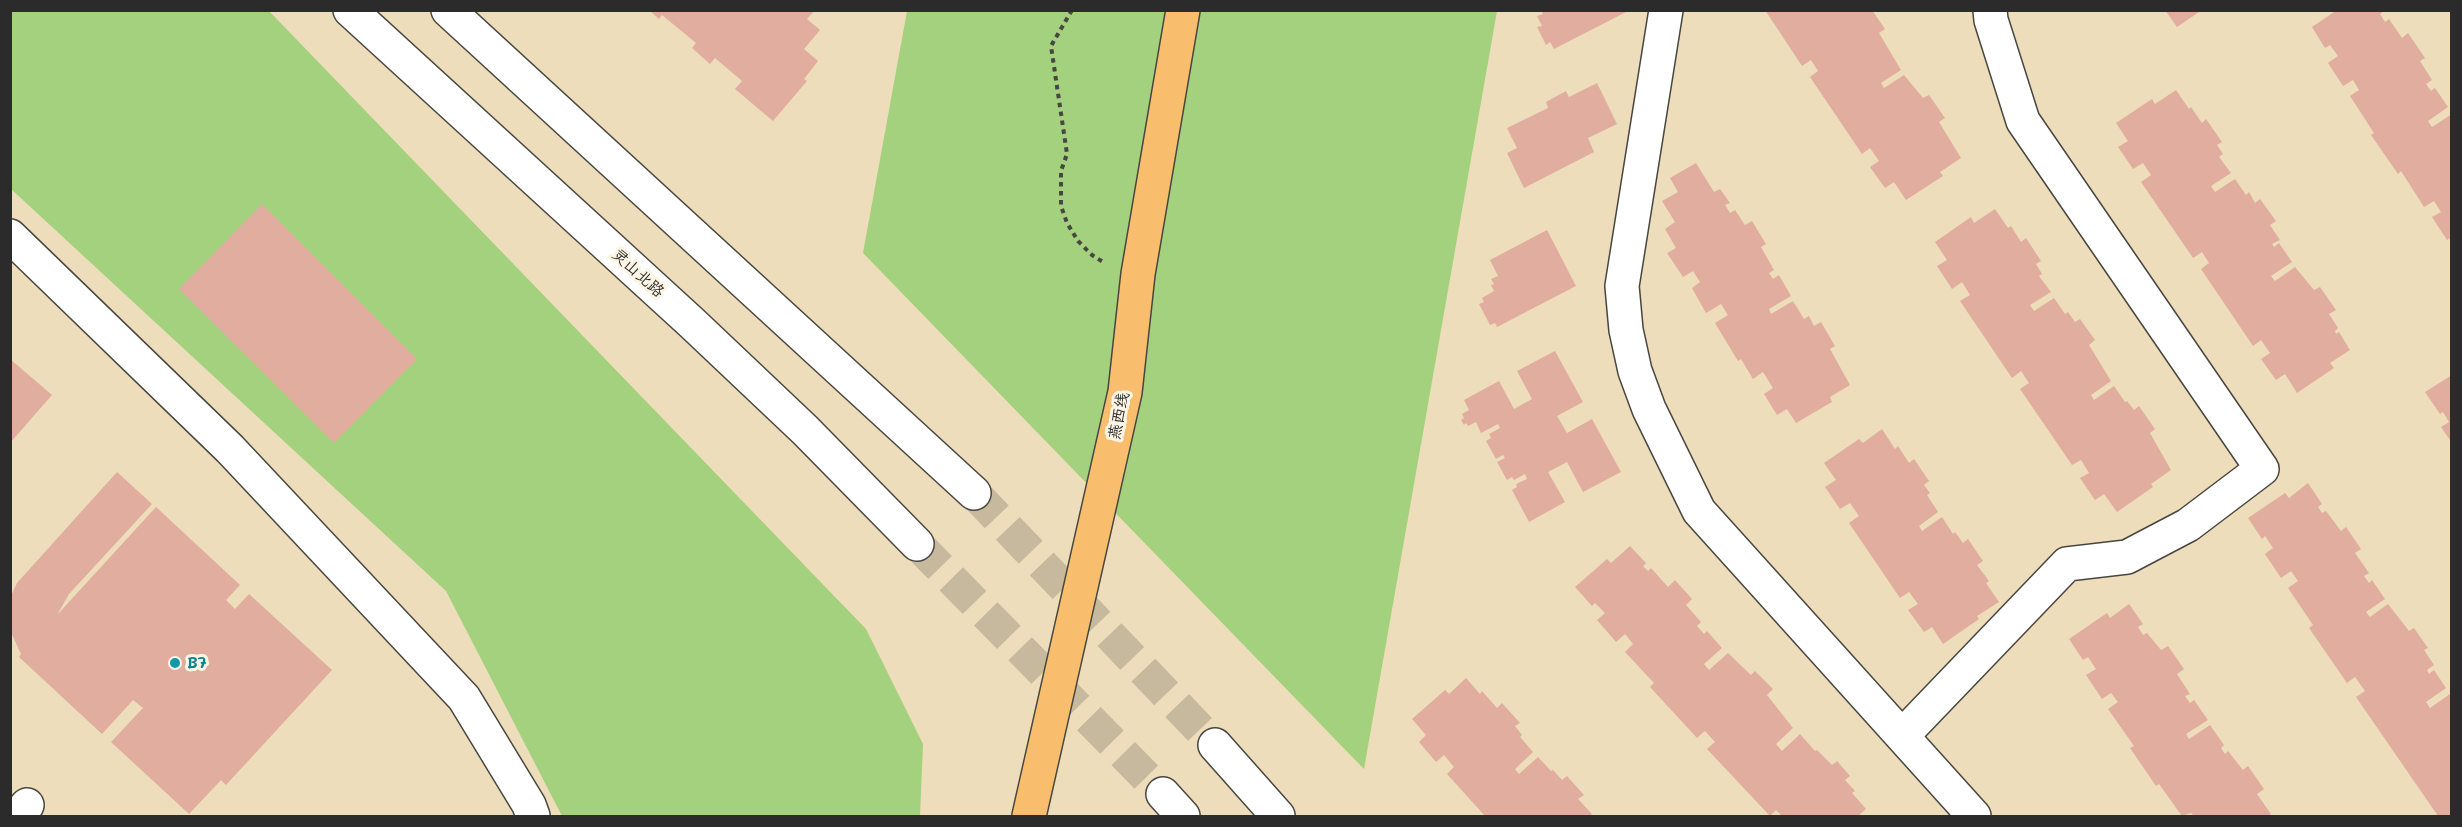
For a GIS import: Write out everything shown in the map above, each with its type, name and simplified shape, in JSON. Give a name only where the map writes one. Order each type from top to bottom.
[{"type":"main road","name":"燕西线","points":[[1029,816],[1125,392],[1138,274],[1183,10]]},
{"type":"street","name":"灵山北路","points":[[350,10],[692,323],[805,430],[917,544]]},
{"type":"street","points":[[448,10],[974,493]]},
{"type":"street","points":[[1666,10],[1622,286],[1626,330],[1635,371],[1670,454],[1699,511],[1974,816]]},
{"type":"street","points":[[1902,736],[2067,564],[2127,557],[2188,525],[2262,469],[2023,122],[1991,20],[1990,10]]},
{"type":"street","points":[[10,236],[230,449],[464,698],[529,805],[533,816]]},
{"type":"street","points":[[1215,745],[1278,816]]},
{"type":"path","points":[[1072,10],[1051,46],[1067,154],[1061,171],[1061,207],[1078,241],[1092,255],[1109,265],[1138,274]]},
{"type":"green space","points":[[10,11],[269,11],[866,629],[923,744],[920,816],[562,816],[446,591],[11,189]]},
{"type":"green space","points":[[907,11],[1497,11],[1364,769],[863,253]]},
{"type":"building","points":[[649,10],[815,10],[807,19],[820,30],[804,49],[818,61],[804,79],[807,81],[773,121],[735,89],[742,81],[715,58],[710,64],[692,48],[696,43],[662,15],[659,19]]},
{"type":"building","points":[[1541,10],[1630,10],[1554,49],[1550,42],[1546,45],[1537,27],[1542,26],[1537,16],[1543,14]]},
{"type":"building","points":[[1765,10],[1872,10],[1885,29],[1879,33],[1901,70],[1881,83],[1884,88],[1904,75],[1923,98],[1929,95],[1945,118],[1939,122],[1961,158],[1940,172],[1943,176],[1906,200],[1894,182],[1885,188],[1870,167],[1879,161],[1870,148],[1862,154],[1810,77],[1818,71],[1811,60],[1802,66]]},
{"type":"building","points":[[2165,10],[2202,10],[2177,27]]},
{"type":"building","points":[[2337,10],[2385,10],[2380,14],[2385,22],[2389,19],[2402,38],[2408,33],[2425,58],[2420,61],[2432,80],[2426,84],[2431,91],[2435,88],[2448,107],[2428,121],[2432,127],[2452,114],[2452,237],[2447,240],[2432,217],[2441,212],[2434,201],[2424,207],[2401,171],[2398,174],[2371,135],[2374,133],[2350,96],[2359,90],[2353,80],[2343,86],[2328,63],[2338,56],[2330,45],[2325,48],[2312,27]]},
{"type":"building","points":[[1597,83],[1617,124],[1588,138],[1594,152],[1524,188],[1507,153],[1517,148],[1507,128],[1548,108],[1546,102],[1566,91],[1569,97]]},
{"type":"building","points":[[2176,90],[2202,123],[2206,119],[2222,142],[2217,145],[2223,154],[2219,157],[2231,173],[2211,186],[2215,192],[2235,179],[2246,195],[2249,192],[2255,203],[2260,199],[2276,221],[2270,225],[2280,240],[2272,244],[2274,247],[2279,243],[2292,262],[2271,276],[2275,281],[2295,267],[2314,290],[2320,287],[2336,310],[2329,314],[2338,328],[2335,331],[2336,334],[2339,332],[2350,350],[2330,363],[2334,368],[2297,393],[2285,374],[2276,380],[2261,359],[2270,353],[2261,340],[2253,346],[2201,269],[2209,263],[2202,252],[2193,258],[2141,182],[2151,175],[2143,163],[2133,169],[2118,147],[2128,141],[2116,123],[2152,99],[2155,104]]},
{"type":"building","points":[[1696,163],[1714,192],[1720,189],[1730,203],[1725,205],[1730,213],[1735,210],[1745,225],[1752,221],[1766,244],[1761,247],[1774,270],[1769,273],[1773,279],[1779,275],[1791,296],[1769,309],[1771,314],[1793,301],[1804,319],[1809,316],[1814,326],[1821,322],[1835,346],[1830,349],[1850,385],[1830,397],[1832,402],[1796,423],[1787,409],[1777,415],[1764,394],[1773,388],[1763,372],[1753,379],[1741,359],[1738,361],[1715,323],[1728,315],[1721,304],[1706,313],[1692,288],[1700,282],[1693,271],[1683,277],[1667,253],[1676,248],[1665,229],[1675,222],[1662,201],[1678,192],[1670,178]]},
{"type":"building","points":[[262,204],[417,359],[334,443],[179,289]]},
{"type":"building","points":[[1995,209],[2008,228],[2011,226],[2021,242],[2026,238],[2041,261],[2036,264],[2042,274],[2039,276],[2051,292],[2030,305],[2034,311],[2054,298],[2065,314],[2068,312],[2075,322],[2080,319],[2095,340],[2089,345],[2111,381],[2091,395],[2094,400],[2114,386],[2134,410],[2139,406],[2155,429],[2150,433],[2171,470],[2151,484],[2153,487],[2117,512],[2104,494],[2095,500],[2080,478],[2089,473],[2081,460],[2072,465],[2020,389],[2029,383],[2021,371],[2012,378],[1960,301],[1970,295],[1962,282],[1952,289],[1937,266],[1947,260],[1935,242],[1971,217],[1974,223]]},
{"type":"building","points":[[1547,230],[1576,286],[1497,327],[1495,323],[1490,325],[1479,304],[1484,302],[1482,298],[1494,291],[1491,279],[1498,276],[1490,260]]},
{"type":"building","points":[[1555,351],[1583,402],[1557,416],[1567,433],[1592,419],[1621,472],[1583,492],[1567,462],[1548,472],[1565,502],[1529,522],[1512,490],[1517,487],[1516,484],[1527,479],[1525,474],[1514,480],[1512,477],[1507,480],[1497,462],[1505,458],[1503,455],[1496,459],[1486,441],[1491,438],[1489,434],[1500,428],[1498,424],[1481,433],[1476,422],[1468,426],[1466,423],[1464,425],[1461,420],[1464,418],[1462,414],[1469,410],[1464,400],[1499,381],[1514,409],[1532,399],[1517,371]]},
{"type":"building","points":[[10,359],[52,395],[10,443]]},
{"type":"building","points":[[2452,375],[2452,443],[2441,427],[2449,422],[2443,412],[2440,414],[2425,392]]},
{"type":"building","points":[[1882,429],[1895,449],[1898,446],[1909,463],[1914,459],[1929,481],[1924,485],[1930,493],[1927,495],[1938,512],[1919,526],[1922,531],[1942,517],[1953,534],[1955,532],[1963,543],[1968,539],[1983,561],[1977,565],[1989,581],[1986,583],[1999,602],[1977,616],[1979,619],[1943,644],[1932,627],[1924,632],[1908,610],[1918,604],[1909,592],[1900,598],[1849,523],[1859,516],[1850,503],[1840,509],[1825,487],[1836,480],[1824,463],[1859,439],[1863,443]]},
{"type":"building","name":"B7","points":[[117,472],[152,504],[69,594],[57,615],[156,507],[240,585],[226,600],[235,609],[249,594],[332,670],[226,785],[221,780],[189,814],[111,742],[143,708],[133,700],[102,734],[19,657],[21,654],[10,630],[10,598],[17,583]]},
{"type":"building","points":[[2308,483],[2322,504],[2318,507],[2322,513],[2326,511],[2341,531],[2346,527],[2361,549],[2355,553],[2369,573],[2364,576],[2369,583],[2372,580],[2385,599],[2366,612],[2370,617],[2388,604],[2409,631],[2414,628],[2428,648],[2424,650],[2434,665],[2427,670],[2429,674],[2434,670],[2446,688],[2426,702],[2430,708],[2450,694],[2452,696],[2452,816],[2438,816],[2356,697],[2365,691],[2355,677],[2347,683],[2309,628],[2313,625],[2288,588],[2298,581],[2291,571],[2281,578],[2265,554],[2273,548],[2265,536],[2262,539],[2248,518],[2285,493],[2289,498]]},
{"type":"building","points":[[1630,546],[1646,563],[1643,566],[1648,571],[1651,568],[1668,587],[1675,580],[1692,599],[1686,605],[1701,622],[1697,626],[1704,634],[1707,631],[1722,648],[1704,664],[1709,670],[1728,653],[1751,675],[1755,671],[1773,689],[1767,695],[1793,728],[1776,744],[1782,751],[1800,734],[1815,751],[1817,750],[1832,765],[1837,761],[1850,776],[1845,780],[1855,791],[1852,793],[1866,809],[1858,816],[1782,816],[1776,810],[1770,816],[1707,749],[1715,742],[1705,731],[1697,738],[1650,687],[1654,683],[1625,652],[1633,644],[1625,634],[1616,642],[1597,620],[1605,613],[1595,603],[1592,606],[1575,587],[1607,559],[1611,563]]},
{"type":"building","points":[[2129,604],[2143,624],[2138,627],[2143,635],[2147,633],[2161,650],[2168,646],[2184,669],[2177,674],[2190,694],[2185,696],[2190,703],[2194,700],[2208,720],[2186,734],[2189,739],[2210,725],[2224,745],[2221,748],[2225,754],[2228,751],[2243,770],[2248,766],[2264,789],[2257,794],[2271,814],[2268,816],[2194,816],[2191,813],[2182,816],[2159,784],[2156,786],[2130,748],[2134,746],[2108,709],[2118,702],[2111,693],[2102,699],[2086,675],[2096,669],[2088,657],[2083,660],[2069,639],[2107,613],[2110,618]]},
{"type":"building","points":[[1466,678],[1497,708],[1502,703],[1520,723],[1515,726],[1522,735],[1520,737],[1533,752],[1515,769],[1519,774],[1538,757],[1562,780],[1567,776],[1584,795],[1578,799],[1592,814],[1590,816],[1485,816],[1447,774],[1454,767],[1444,755],[1436,762],[1419,742],[1426,735],[1412,719],[1445,690],[1449,694]]},
{"type":"tunnel","points":[[974,493],[1215,745]]},
{"type":"tunnel","points":[[917,544],[1163,794]]},
{"type":"place","name":"B7","points":[[175,663]]}]
